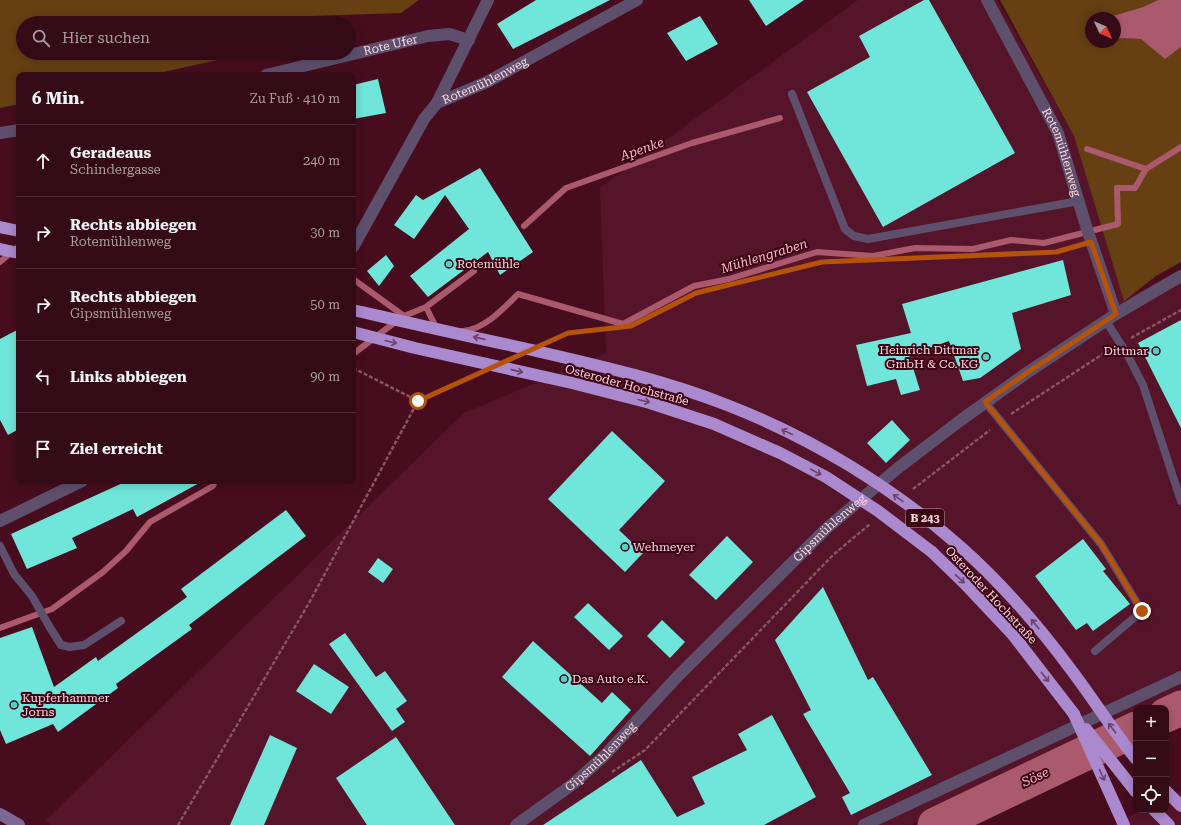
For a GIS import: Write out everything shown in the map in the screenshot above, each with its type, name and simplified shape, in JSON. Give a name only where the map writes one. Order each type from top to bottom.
[{"type":"highway","points":[[0,226],[16,230]]},
{"type":"highway","points":[[0,250],[16,253]]},
{"type":"highway","name":"Osteroder Hochstraße","points":[[356,311],[598,365],[640,376],[728,405],[805,440],[868,477],[903,501],[963,549],[1018,605],[1045,636],[1133,755]]},
{"type":"highway","name":"Osteroder Hochstraße","points":[[356,333],[415,348],[572,383],[650,403],[714,424],[780,453],[826,477],[878,511],[932,552],[964,583],[1013,635],[1133,788]]},
{"type":"highway","points":[[1074,714],[1124,825]]},
{"type":"highway","points":[[1169,794],[1181,806]]},
{"type":"highway","points":[[1157,813],[1169,825]]},
{"type":"street","points":[[437,103],[488,0]]},
{"type":"street","name":"Rotemühlenweg","points":[[356,242],[424,119],[437,103],[487,82],[638,0]]},
{"type":"street","name":"Rotemühlenweg","points":[[987,0],[1058,133],[1078,201],[1116,314]]},
{"type":"street","name":"Rote Ufer","points":[[356,53],[428,36],[450,34],[469,40]]},
{"type":"street","name":"Rote Ufer","points":[[278,72],[328,60]]},
{"type":"street","points":[[0,133],[16,130]]},
{"type":"street","name":"Gipsmühlenweg","points":[[516,825],[573,784],[604,756],[678,676],[827,528],[898,468],[985,402],[1028,372],[1116,314],[1181,276]]},
{"type":"street","points":[[0,521],[76,484]]},
{"type":"street","points":[[864,825],[1181,677]]},
{"type":"street","points":[[0,814],[19,825]]},
{"type":"lane","points":[[792,94],[845,229],[854,236],[868,239],[1078,201]]},
{"type":"lane","points":[[1106,321],[1121,344],[1143,386],[1181,501]]},
{"type":"lane","points":[[985,402],[1101,544],[1142,611],[1095,651]]},
{"type":"lane","points":[[0,546],[14,574],[35,601],[48,624],[62,644],[70,646],[84,645],[121,621]]},
{"type":"path","points":[[554,339],[568,333],[631,326],[696,293],[822,262],[1056,252],[1089,234]]},
{"type":"path","points":[[912,490],[1016,410],[1093,360],[1181,310]]},
{"type":"path","points":[[356,369],[418,401]]},
{"type":"path","points":[[178,825],[309,603],[418,401],[475,375]]},
{"type":"path","points":[[606,776],[645,750],[833,555],[876,520]]},
{"type":"shaded area","points":[[0,0],[419,0],[401,13],[312,16],[16,16],[16,60],[218,60],[164,72],[16,72],[16,105],[0,108]]},
{"type":"shaded area","points":[[858,0],[997,0],[1074,136],[1124,300],[1181,269],[1181,697],[1164,705],[1133,705],[1133,719],[910,825],[52,825],[45,821],[464,413],[606,353],[600,188]]},
{"type":"shaded area","points":[[1000,0],[1158,0],[1143,7],[1121,13],[1121,12],[1085,12],[1085,48],[1121,48],[1121,38],[1141,39],[1165,58],[1181,47],[1181,262],[1156,276],[1124,301],[1074,136]]},
{"type":"shaded area","points":[[1158,0],[1181,0],[1181,47],[1165,59],[1141,39],[1121,38],[1121,13],[1143,7]]},
{"type":"shaded area","points":[[1181,791],[1181,825],[1113,825],[1137,813],[1169,813],[1169,797]]},
{"type":"building","points":[[536,0],[610,0],[513,49],[497,24]]},
{"type":"building","points":[[749,0],[804,0],[766,26]]},
{"type":"building","points":[[924,0],[929,0],[1015,153],[883,227],[807,92],[870,57],[859,36]]},
{"type":"building","points":[[700,16],[718,44],[686,61],[667,33]]},
{"type":"building","points":[[378,79],[386,113],[356,118],[356,84]]},
{"type":"building","points":[[480,168],[533,252],[500,275],[488,252],[428,297],[410,276],[469,229],[445,195],[414,239],[394,225],[416,195],[423,200]]},
{"type":"building","points":[[386,255],[394,266],[379,286],[367,271]]},
{"type":"building","points":[[1063,260],[1071,295],[1012,313],[1021,349],[980,378],[963,381],[949,341],[909,355],[920,390],[901,395],[896,379],[867,386],[856,345],[911,333],[902,304]]},
{"type":"building","points":[[1181,320],[1181,428],[1138,343]]},
{"type":"building","points":[[16,331],[16,431],[8,435],[0,420],[0,339]]},
{"type":"building","points":[[892,420],[910,440],[886,463],[867,443]]},
{"type":"building","points":[[612,431],[665,481],[619,530],[643,553],[625,572],[548,499]]},
{"type":"building","points":[[120,484],[198,484],[137,517],[133,509],[72,538],[77,548],[27,569],[11,534]]},
{"type":"building","points":[[286,510],[306,536],[189,625],[192,629],[116,684],[118,688],[58,732],[53,724],[6,744],[0,730],[0,638],[32,627],[54,687],[96,657],[98,661],[187,597],[181,589]]},
{"type":"building","points":[[727,536],[753,562],[716,600],[689,575]]},
{"type":"building","points":[[1083,539],[1106,569],[1103,571],[1130,604],[1093,631],[1087,623],[1076,630],[1035,576]]},
{"type":"building","points":[[378,558],[393,569],[383,583],[368,572]]},
{"type":"building","points":[[823,587],[868,680],[873,677],[932,775],[851,815],[842,797],[850,793],[803,714],[811,710],[775,640]]},
{"type":"building","points":[[588,603],[623,636],[609,650],[574,617]]},
{"type":"building","points":[[662,620],[685,642],[670,658],[647,636]]},
{"type":"building","points":[[345,633],[376,677],[385,671],[407,701],[396,709],[405,722],[392,731],[329,644]]},
{"type":"building","points":[[533,641],[602,703],[612,692],[631,710],[590,756],[502,677]]},
{"type":"building","points":[[314,664],[349,687],[331,714],[296,691]]},
{"type":"building","points":[[772,715],[816,797],[764,825],[543,825],[641,760],[677,817],[705,804],[692,777],[747,750],[738,734]]},
{"type":"building","points":[[270,735],[297,748],[264,825],[230,825]]},
{"type":"building","points":[[396,737],[455,825],[367,825],[336,778]]},
{"type":"waterway","name":"Apenke","points":[[524,226],[566,188],[692,143],[780,118]]},
{"type":"waterway","name":"Apenke","points":[[1087,149],[1146,169],[1181,147]]},
{"type":"waterway","name":"Mühlengraben","points":[[463,331],[486,322],[500,312],[518,294],[623,324],[694,286],[729,279],[817,252],[873,256],[915,248],[973,249],[1011,240],[1044,243],[1118,224],[1117,188],[1135,188],[1146,169]]},
{"type":"waterway","name":"Apenke","points":[[0,262],[16,249]]},
{"type":"waterway","name":"Apenke","points":[[356,281],[404,316],[426,307],[474,271]]},
{"type":"waterway","name":"Mühlengraben","points":[[426,307],[437,329]]},
{"type":"waterway","name":"Mühlengraben","points":[[356,352],[398,320]]},
{"type":"waterway","name":"Mühlengraben","points":[[0,628],[52,609],[103,572],[126,551],[150,522],[213,486],[214,484]]},
{"type":"waterway","name":"Söse","points":[[1169,714],[1181,708]]},
{"type":"waterway","name":"Söse","points":[[935,825],[1133,730]]},
{"type":"place","name":"Rotemühle","points":[[449,264]]},
{"type":"place","name":"Dittmar","points":[[1156,351]]},
{"type":"place","name":"Heinrich Dittmar GmbH & Co. KG","points":[[986,357]]},
{"type":"place","name":"Wehmeyer","points":[[625,547]]},
{"type":"place","name":"Das Auto e.K.","points":[[564,679]]},
{"type":"place","name":"Kupferhammer Jorns","points":[[14,705]]},
{"type":"route","points":[[418,401],[568,333],[631,326],[696,293],[822,262],[1056,252],[1091,242],[1116,314],[985,402],[1101,544],[1142,611]]}]
